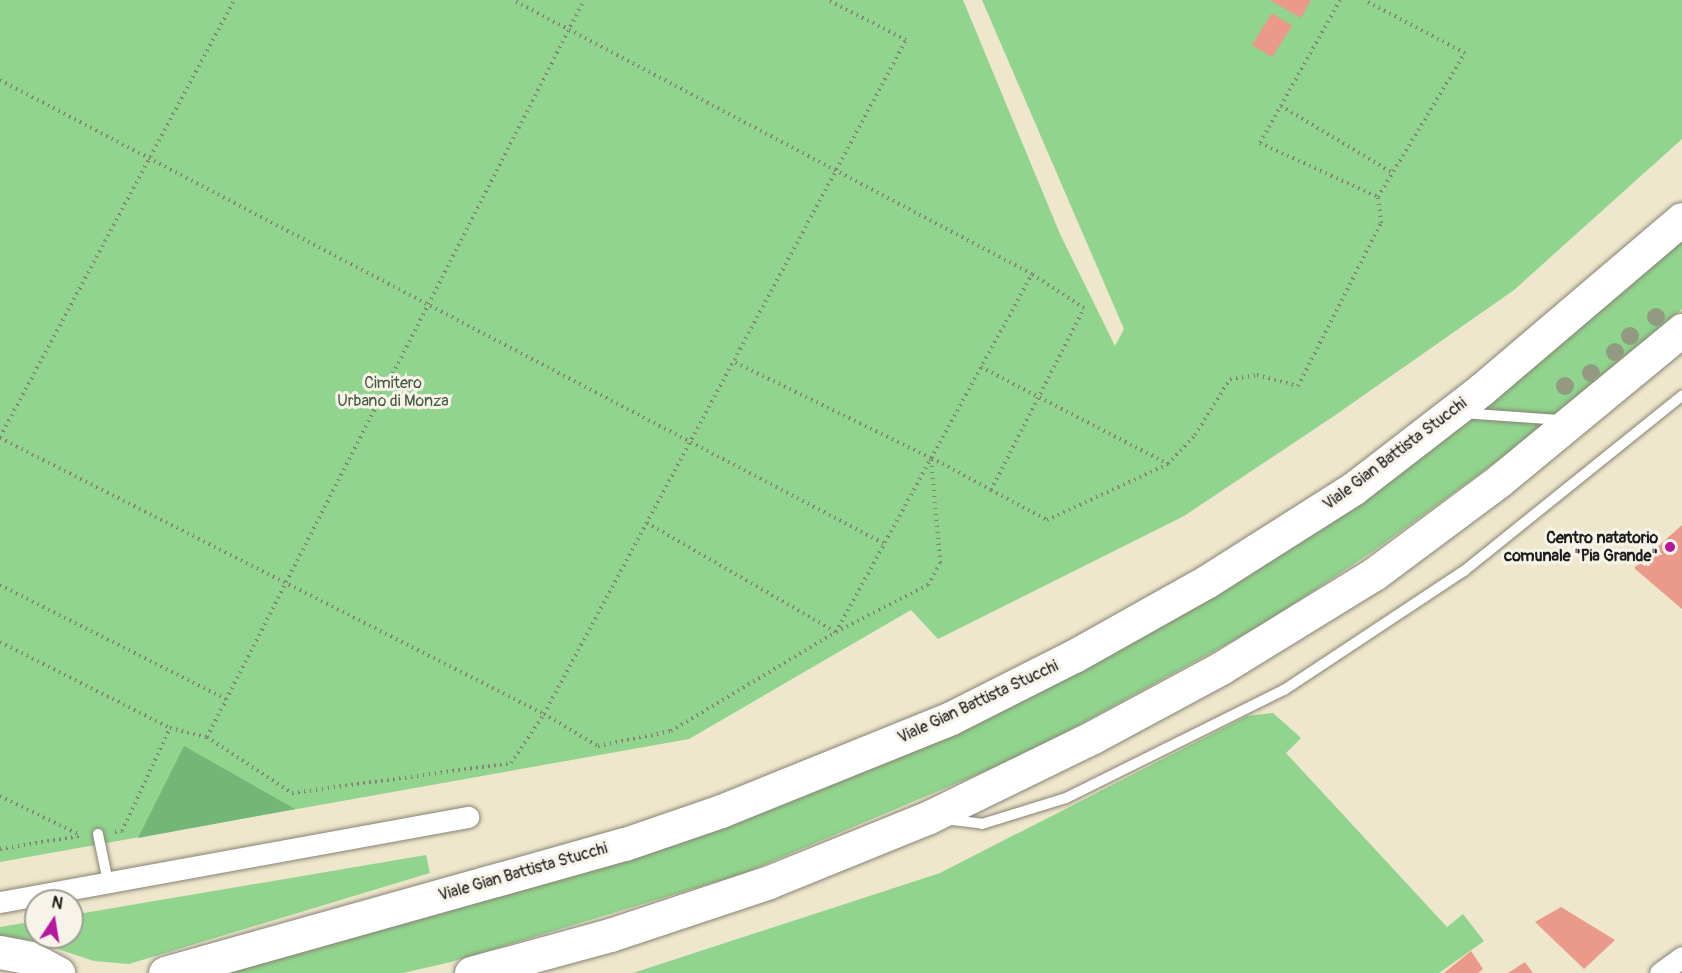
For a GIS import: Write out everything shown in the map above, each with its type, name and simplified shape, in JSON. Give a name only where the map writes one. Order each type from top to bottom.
[{"type":"main road","name":"Viale Gian Battista Stucchi","points":[[165,973],[209,968],[625,844],[721,811],[951,718],[1206,582],[1354,488],[1452,413],[1682,219]]},
{"type":"main road","points":[[471,973],[610,935],[769,882],[929,817],[1093,737],[1242,656],[1374,574],[1573,420],[1682,330]]},
{"type":"main road","points":[[0,952],[30,958],[58,973]]},
{"type":"street","points":[[0,902],[468,817]]},
{"type":"street","points":[[1660,973],[1682,957]]},
{"type":"lane","points":[[929,817],[982,824],[1066,798],[1284,690],[1464,571],[1682,396]]},
{"type":"lane","points":[[1452,413],[1573,420]]},
{"type":"lane","points":[[98,834],[108,882]]},
{"type":"path","points":[[234,0],[0,438],[543,714],[598,746],[671,731],[836,632],[928,585],[940,563],[931,458]]},
{"type":"path","points":[[513,0],[1032,274],[1084,308],[991,490]]},
{"type":"path","points":[[207,737],[584,0]]},
{"type":"path","points":[[0,642],[170,728],[207,737],[292,793],[511,763],[543,714],[906,40],[828,0]]},
{"type":"path","points":[[1341,0],[1260,143],[1378,197]]},
{"type":"path","points":[[734,362],[931,458],[1047,520],[1168,464],[1195,435],[1230,379],[1257,375],[1298,386],[1382,223],[1378,197],[1465,53],[1364,0]]},
{"type":"path","points":[[0,80],[885,544]]},
{"type":"path","points":[[1281,106],[1393,173]]},
{"type":"path","points":[[836,632],[1032,274]]},
{"type":"path","points":[[981,367],[1168,464]]},
{"type":"path","points":[[647,523],[836,632]]},
{"type":"path","points":[[0,585],[226,699]]},
{"type":"path","points":[[0,849],[122,831],[170,728]]},
{"type":"path","points":[[0,796],[79,836]]},
{"type":"green space","name":"Cimitero Urbano di Monza","points":[[0,0],[963,0],[1060,234],[1115,346],[1124,329],[982,0],[1682,0],[1682,139],[1514,290],[1334,416],[1184,516],[938,639],[911,610],[689,739],[0,862]]},
{"type":"green space","points":[[1682,238],[1682,309],[1576,404],[1372,552],[1260,626],[1026,754],[742,874],[451,962],[403,973],[222,973],[1009,704],[1465,421]]},
{"type":"green space","points":[[1273,713],[1301,738],[1286,753],[1447,927],[1463,914],[1484,941],[1439,973],[633,973],[940,873],[1247,716]]},
{"type":"green space","points":[[184,746],[295,809],[138,838]]},
{"type":"green space","points":[[426,855],[430,873],[129,964],[94,961],[57,949],[84,949],[84,913]]},
{"type":"green space","points":[[24,923],[24,939],[0,936],[0,927]]},
{"type":"building","points":[[1270,0],[1311,0],[1301,18]]},
{"type":"building","points":[[1272,13],[1292,26],[1272,57],[1252,45]]},
{"type":"building","name":"Centro natatorio comunale \"Pia Grande\"","points":[[1682,525],[1682,609],[1634,568]]},
{"type":"building","points":[[1561,907],[1615,940],[1584,969],[1535,922]]},
{"type":"building","points":[[1471,951],[1483,969],[1478,973],[1444,973]]},
{"type":"building","points":[[1525,962],[1533,973],[1508,973]]},
{"type":"place","name":"Centro natatorio comunale \"Pia Grande\"","points":[[1670,547]]}]
